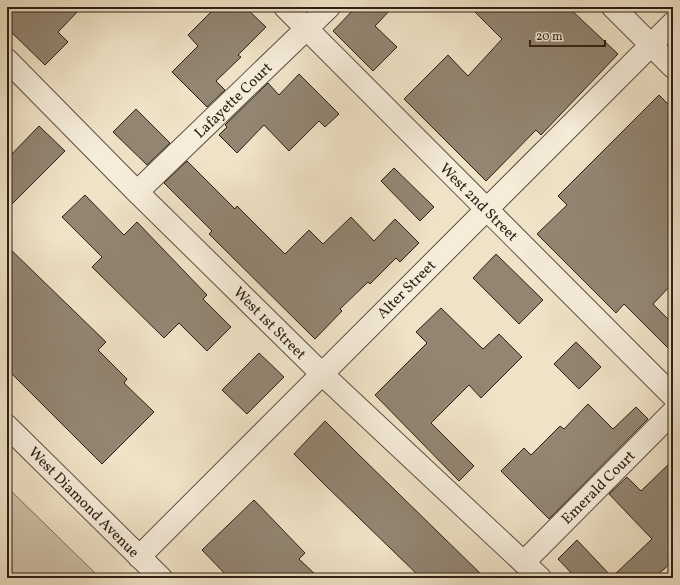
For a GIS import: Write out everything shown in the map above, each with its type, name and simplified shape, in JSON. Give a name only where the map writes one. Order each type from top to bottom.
[{"type":"street","name":"West 2nd Street","points":[[285,7],[673,396]]},
{"type":"street","name":"Lafayette Court","points":[[137,192],[329,7]]},
{"type":"street","points":[[613,7],[673,67]]},
{"type":"street","name":"Alter Street","points":[[139,557],[321,373],[673,23]]},
{"type":"street","name":"West 1st Street","points":[[7,60],[137,192],[321,373],[540,578]]},
{"type":"street","name":"Emerald Court","points":[[524,562],[673,412]]},
{"type":"street","name":"West Diamond Avenue","points":[[7,426],[161,578]]},
{"type":"shaded area","points":[[7,487],[100,578],[7,578]]},
{"type":"building","points":[[7,7],[82,7],[58,32],[68,42],[45,65],[7,28]]},
{"type":"building","points":[[216,7],[245,7],[266,27],[238,55],[241,57],[216,81],[225,90],[207,107],[172,72],[198,46],[188,35]]},
{"type":"building","points":[[356,7],[393,7],[375,26],[397,47],[373,71],[333,31]]},
{"type":"building","points":[[470,7],[568,7],[618,54],[541,135],[536,130],[486,181],[404,99],[448,55],[468,76],[502,39]]},
{"type":"building","points":[[299,74],[339,114],[325,127],[319,121],[289,151],[264,125],[237,153],[219,135],[227,127],[225,125],[268,83],[279,95]]},
{"type":"building","points":[[659,95],[673,109],[673,283],[653,304],[673,324],[673,353],[624,304],[616,313],[537,234],[567,205],[558,196]]},
{"type":"building","points":[[136,109],[170,143],[147,165],[113,132]]},
{"type":"building","points":[[39,126],[65,151],[7,209],[7,159]]},
{"type":"building","points":[[187,161],[235,209],[237,206],[285,254],[309,230],[323,244],[351,217],[374,241],[395,219],[419,243],[400,262],[396,258],[370,284],[368,282],[340,309],[342,311],[315,339],[209,234],[212,231],[164,183]]},
{"type":"building","points":[[394,168],[434,207],[420,221],[381,181]]},
{"type":"building","points":[[85,195],[124,235],[137,222],[207,295],[203,299],[231,327],[207,351],[179,323],[164,338],[92,267],[102,257],[62,217]]},
{"type":"building","points":[[7,246],[106,342],[98,350],[127,379],[124,383],[154,412],[102,464],[7,369]]},
{"type":"building","points":[[496,254],[543,300],[519,324],[473,278]]},
{"type":"building","points":[[441,308],[483,349],[499,334],[522,357],[481,398],[469,385],[431,423],[474,466],[459,481],[375,395],[427,343],[416,332]]},
{"type":"building","points":[[576,342],[601,367],[579,389],[554,364]]},
{"type":"building","points":[[259,353],[284,377],[247,414],[222,390]]},
{"type":"building","points":[[588,404],[613,429],[636,407],[648,419],[549,519],[501,471],[524,448],[531,455],[560,426],[564,429]]},
{"type":"building","points":[[325,421],[485,578],[421,578],[324,484],[294,454]]},
{"type":"building","points":[[673,460],[673,561],[654,578],[576,578],[558,559],[577,540],[612,577],[652,539],[609,494],[627,477],[641,491]]},
{"type":"building","points":[[254,500],[305,553],[299,559],[319,578],[229,578],[202,550]]}]
